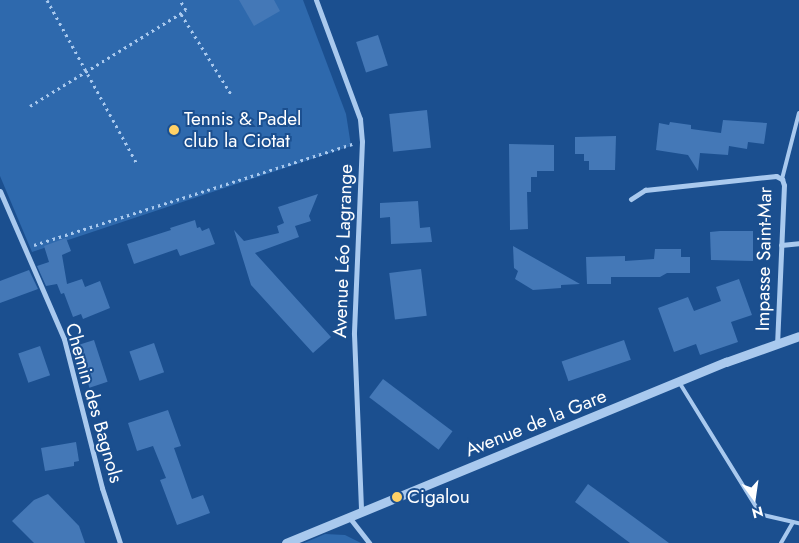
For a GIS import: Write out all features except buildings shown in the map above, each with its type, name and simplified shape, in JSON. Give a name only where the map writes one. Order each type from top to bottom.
[{"type":"street","name":"Avenue Léo Lagrange","points":[[316,0],[360,119],[362,141],[354,334],[361,512]]},
{"type":"street","name":"Impasse Saint-Mar","points":[[631,199],[645,190],[776,176],[782,179],[784,185],[776,344]]},
{"type":"street","name":"Chemin des Bagnols","points":[[0,191],[64,339],[102,488],[120,543]]},
{"type":"street","points":[[781,245],[799,243]]},
{"type":"street","name":"Avenue de la Gare","points":[[286,543],[679,382],[799,336]]},
{"type":"street","points":[[349,517],[369,543]]},
{"type":"lane","points":[[782,179],[799,113]]},
{"type":"lane","points":[[679,382],[758,510],[763,515],[799,523]]},
{"type":"lane","points":[[781,543],[793,522]]},
{"type":"path","points":[[47,0],[136,162]]},
{"type":"path","points":[[30,106],[181,14],[186,10],[180,0]]},
{"type":"path","points":[[181,14],[230,94]]},
{"type":"path","points":[[25,248],[362,141]]},
{"type":"shaded area","name":"Tennis & Padel club la Ciotat","points":[[0,0],[303,0],[346,114],[351,146],[32,252],[0,176]]},
{"type":"shaded area","points":[[325,534],[345,535],[361,543],[304,543]]},
{"type":"place","name":"Tennis & Padel club la Ciotat","points":[[174,130]]},
{"type":"place","name":"Cigalou","points":[[397,497]]}]
